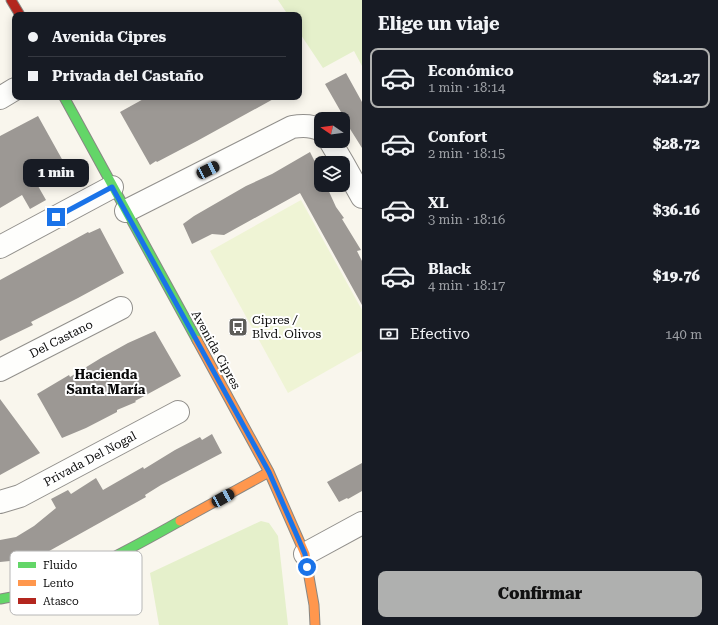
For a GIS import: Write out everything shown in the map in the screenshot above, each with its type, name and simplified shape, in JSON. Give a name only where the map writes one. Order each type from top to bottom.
[{"type":"street","points":[[11,0],[18,12]]},
{"type":"street","points":[[0,98],[12,91]]},
{"type":"street","name":"Avenida Cipres","points":[[70,100],[112,187],[269,472],[305,554],[314,605],[315,625]]},
{"type":"street","points":[[126,211],[292,127],[302,125],[314,127]]},
{"type":"street","points":[[350,176],[362,197]]},
{"type":"street","points":[[0,247],[112,187]]},
{"type":"street","name":"Del Castano","points":[[0,370],[121,308]]},
{"type":"street","name":"Privada Del Nogal","points":[[0,502],[20,496],[178,412]]},
{"type":"street","points":[[124,551],[269,472]]},
{"type":"street","points":[[305,554],[362,523]]},
{"type":"street","points":[[0,598],[10,596]]},
{"type":"green space","points":[[278,0],[362,0],[362,66],[354,51],[323,68],[302,36],[302,12],[286,12]]},
{"type":"green space","points":[[301,200],[362,310],[362,351],[288,393],[210,251]]},
{"type":"green space","points":[[261,521],[269,523],[278,536],[288,625],[159,625],[150,573]]},
{"type":"building","points":[[346,73],[362,102],[362,148],[350,129],[350,112],[341,112],[325,84]]},
{"type":"building","points":[[142,100],[272,100],[150,165],[120,112]]},
{"type":"building","points":[[38,116],[68,170],[38,186],[46,200],[30,209],[22,195],[0,208],[0,136]]},
{"type":"building","points":[[310,152],[314,160],[314,192],[329,192],[336,207],[344,218],[342,219],[361,250],[357,251],[362,261],[362,305],[300,193],[224,235],[212,234],[192,244],[183,224],[246,186],[272,174]]},
{"type":"building","points":[[100,228],[124,273],[31,322],[33,325],[0,341],[0,280],[88,232],[89,233]]},
{"type":"building","points":[[155,331],[181,376],[135,401],[136,402],[117,410],[117,412],[86,428],[62,438],[37,394],[69,375],[70,377],[128,343]]},
{"type":"building","points":[[0,399],[40,453],[0,475]]},
{"type":"building","points":[[212,434],[222,453],[161,485],[145,495],[146,497],[49,551],[10,551],[10,561],[0,562],[0,540],[16,537],[34,526],[56,508],[51,499],[68,490],[71,494],[96,478],[103,490],[143,467],[144,469],[200,437],[202,440]]},
{"type":"building","points":[[362,463],[362,491],[339,502],[327,482]]},
{"type":"traffic: fast","points":[[66,100],[197,340]]},
{"type":"traffic: fast","points":[[125,551],[180,521]]},
{"type":"traffic: fast","points":[[0,599],[10,597]]},
{"type":"traffic: slow","points":[[197,340],[269,472],[305,554],[314,605],[315,625]]},
{"type":"traffic: slow","points":[[180,521],[269,472]]},
{"type":"traffic: jam","points":[[11,0],[18,12]]},
{"type":"place","name":"Cipres / Blvd. Olivos","points":[[238,327]]},
{"type":"district","name":"Hacienda Santa María","points":[[106,382]]},
{"type":"route","points":[[56,217],[112,187],[269,472],[305,554],[307,567]]}]
